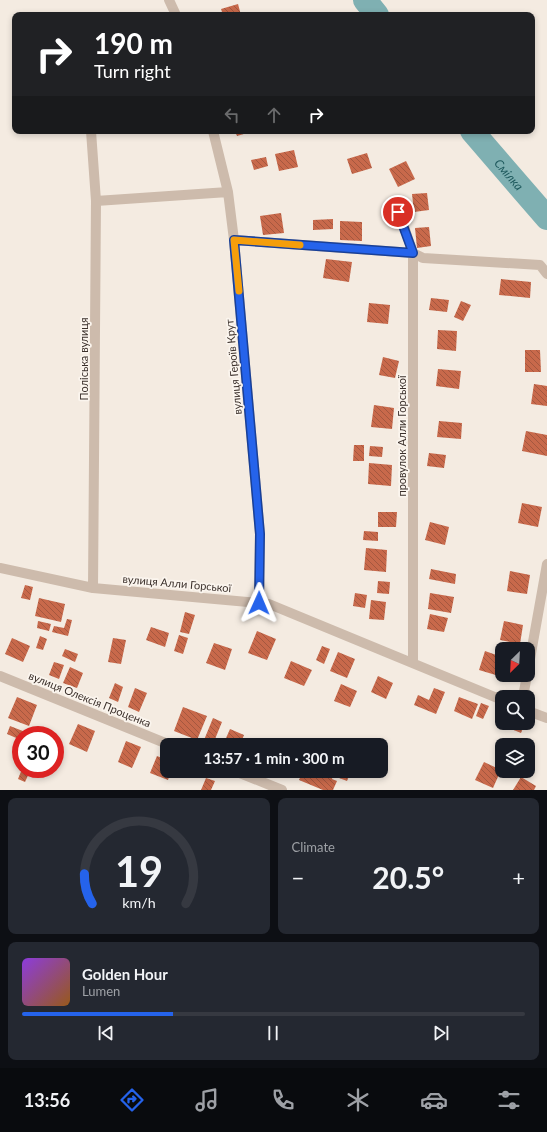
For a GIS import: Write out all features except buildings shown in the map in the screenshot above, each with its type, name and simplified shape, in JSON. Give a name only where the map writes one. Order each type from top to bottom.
[{"type":"street","points":[[169,0],[175,12]]},
{"type":"street","name":"Поліська вулиця","points":[[91,134],[96,201],[93,588]]},
{"type":"street","name":"вулиця Героїв Крут","points":[[214,134],[228,192],[234,240],[260,534],[259,603]]},
{"type":"street","points":[[96,201],[228,192]]},
{"type":"street","name":"провулок Алли Горської","points":[[398,212],[413,253],[413,663]]},
{"type":"street","points":[[234,240],[413,253],[423,258],[540,265],[547,274]]},
{"type":"street","points":[[533,642],[547,564]]},
{"type":"street","name":"вулиця Алли Горської","points":[[0,568],[93,588],[269,604],[495,697]]},
{"type":"street","name":"вулиця Олексія Проценка","points":[[0,676],[160,741]]},
{"type":"street","points":[[535,714],[547,718]]},
{"type":"street","points":[[252,778],[282,790]]},
{"type":"waterway","name":"Смілка","points":[[365,0],[375,12]]},
{"type":"waterway","name":"Смілка","points":[[475,134],[547,218]]},
{"type":"slow traffic","points":[[239,291],[234,240],[300,245]]},
{"type":"route","points":[[259,603],[260,534],[234,240],[413,253],[398,212]]}]
